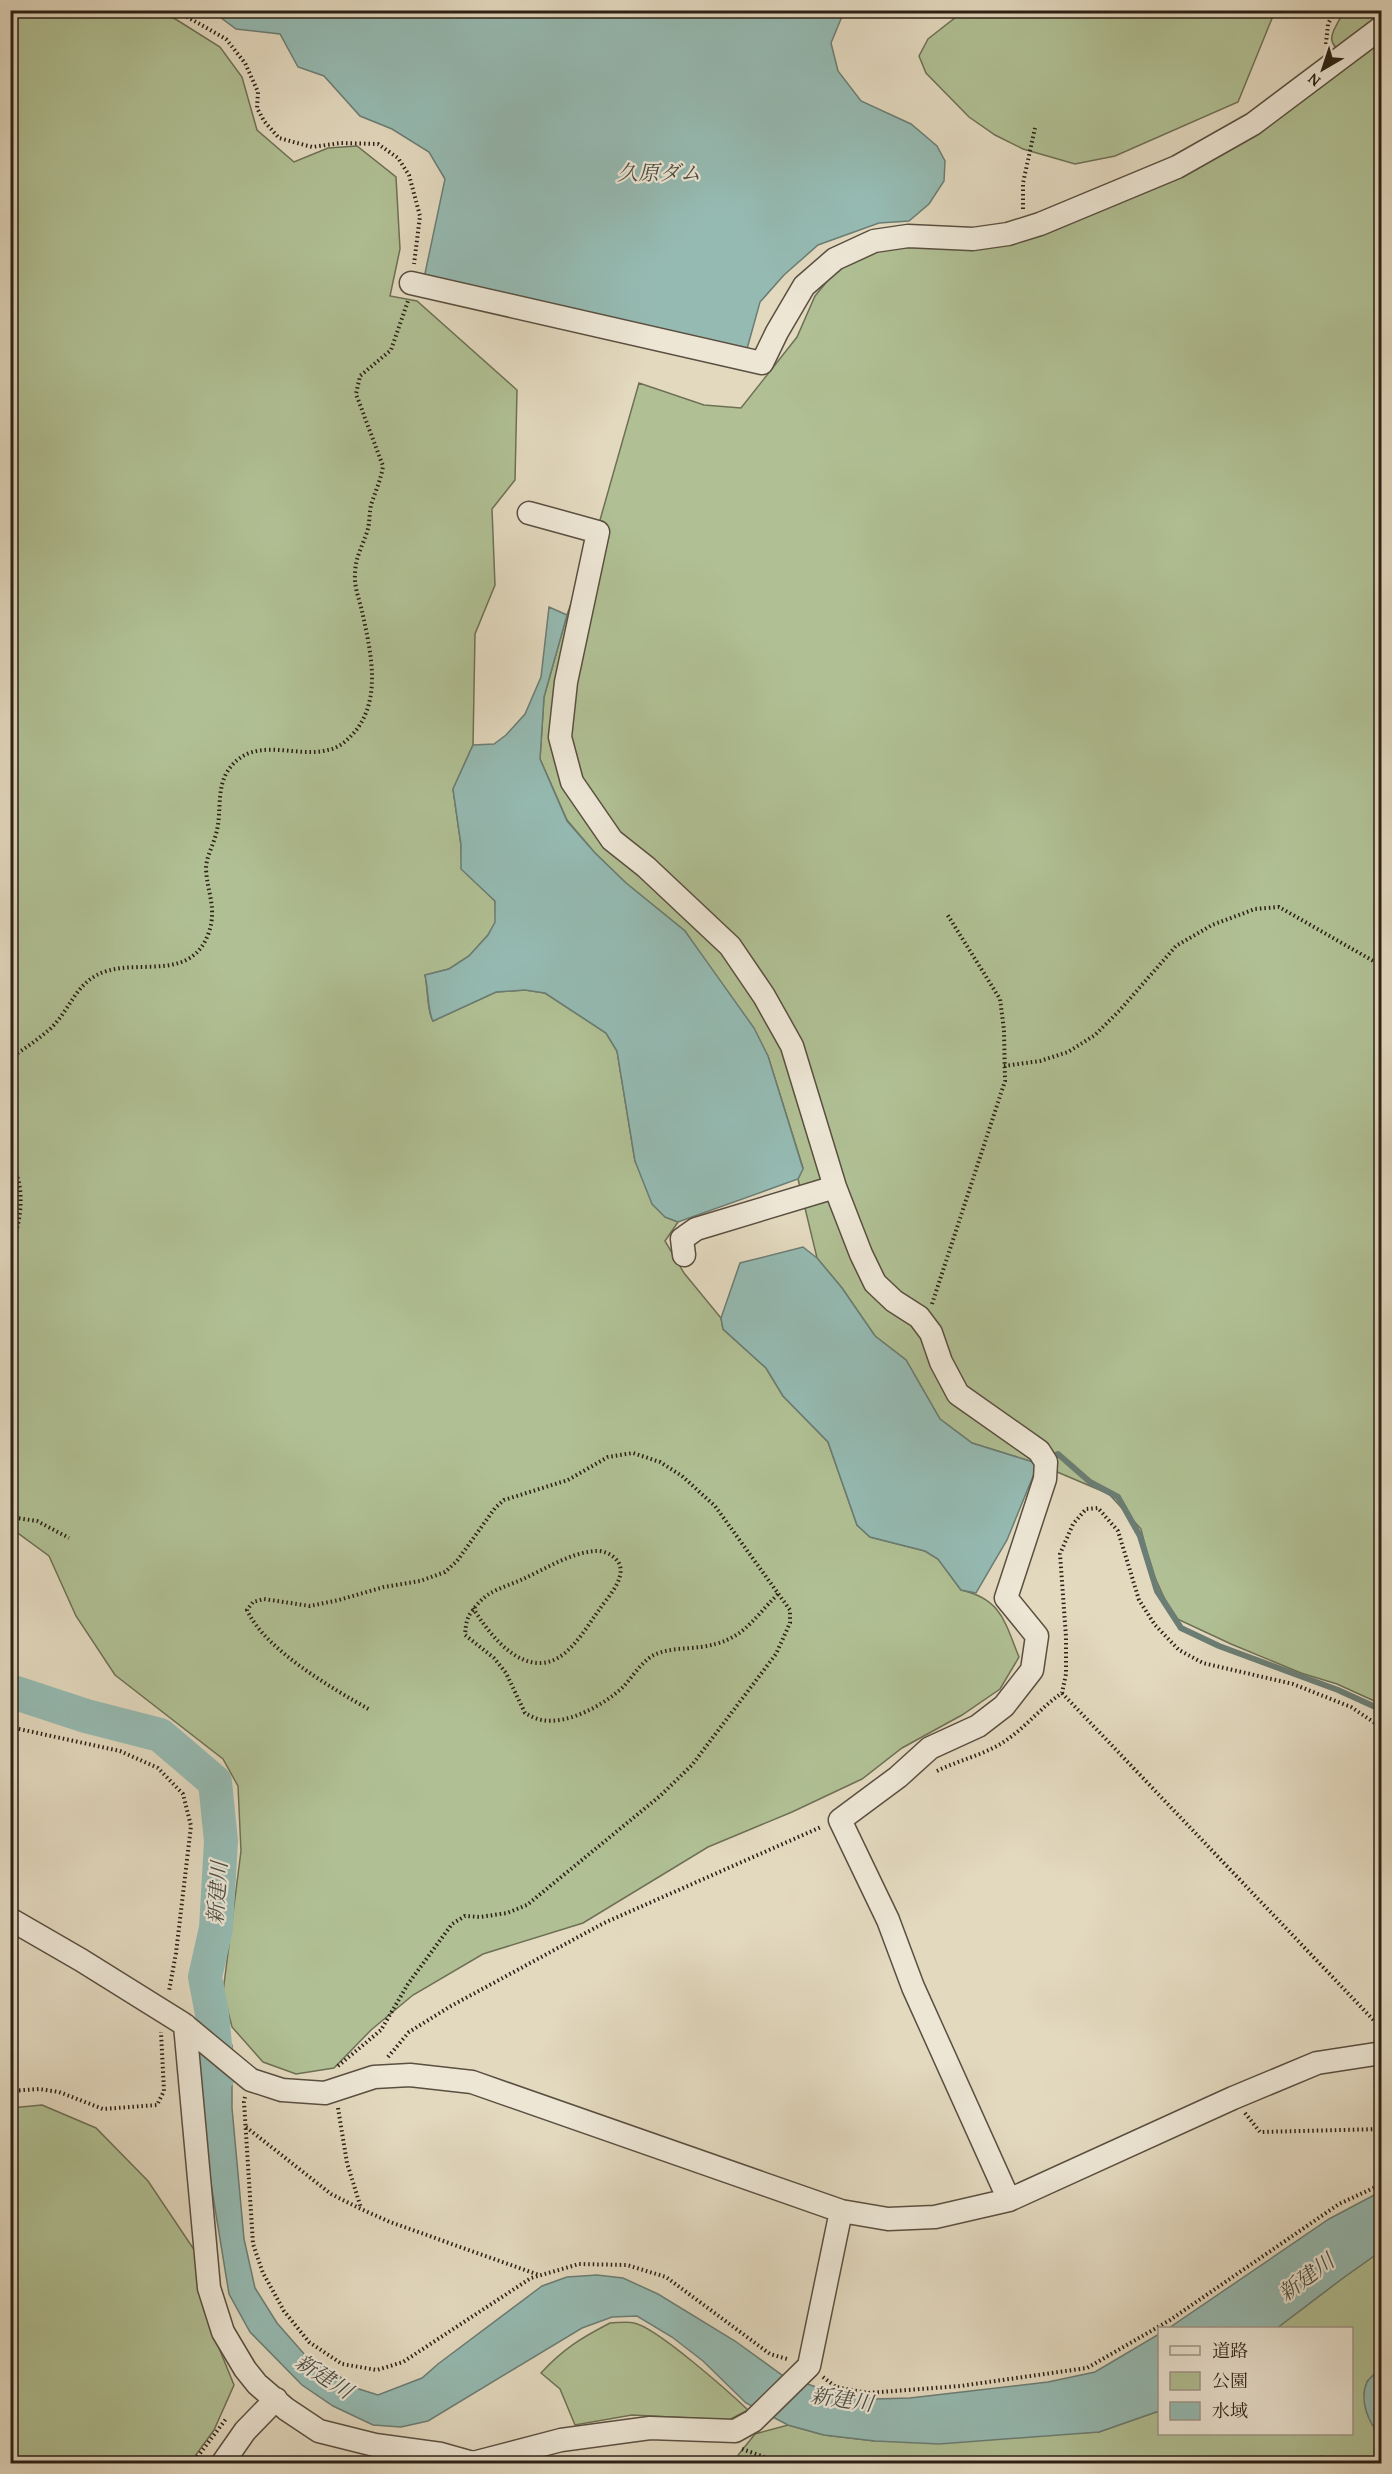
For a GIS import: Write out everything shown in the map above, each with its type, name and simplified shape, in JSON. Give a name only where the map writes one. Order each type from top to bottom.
[{"type":"street","points":[[411,284],[762,363],[804,286],[835,259],[873,240],[908,236],[974,239],[1008,234],[1040,224],[1177,167],[1253,124],[1382,27]]},
{"type":"street","points":[[530,513],[598,532],[566,682],[560,737],[572,782],[612,840],[646,867],[730,946],[764,996],[792,1046],[835,1187],[875,1283],[894,1301],[919,1317],[932,1333],[941,1362],[958,1394],[1039,1451],[1046,1462],[1046,1479],[1006,1598],[1037,1635],[1032,1670],[1004,1706],[978,1726],[930,1748],[898,1778],[840,1820],[888,1920],[922,2008],[1009,2200]]},
{"type":"street","points":[[684,1255],[682,1239],[696,1229],[835,1187]]},
{"type":"street","points":[[10,1919],[190,2029],[251,2080],[282,2090],[325,2093],[374,2077],[410,2075],[472,2082],[842,2211],[888,2219],[935,2217],[1009,2200],[1233,2098],[1317,2063],[1382,2053]]},
{"type":"street","points":[[190,2029],[209,2288],[223,2332],[245,2369],[276,2399],[319,2431],[375,2445],[441,2454],[473,2463],[487,2462],[561,2440],[650,2428],[735,2431],[753,2421],[809,2366],[842,2211]]},
{"type":"street","points":[[222,2463],[245,2431],[276,2399]]},
{"type":"path","points":[[10,1058],[52,1027],[78,989],[92,978],[105,971],[163,967],[184,962],[198,951],[208,933],[212,914],[206,868],[219,818],[219,799],[227,772],[241,758],[258,750],[271,748],[329,750],[349,739],[368,708],[372,689],[369,644],[354,579],[356,556],[367,531],[383,466],[356,394],[360,376],[391,350],[408,302],[420,216],[409,175],[398,158],[378,144],[340,142],[312,147],[279,138],[264,121],[257,108],[258,92],[245,63],[226,39],[176,10]]},
{"type":"path","points":[[1335,10],[1328,24],[1326,48],[1335,64]]},
{"type":"path","points":[[1023,183],[1035,128]]},
{"type":"path","points":[[1004,1066],[1040,1061],[1068,1052],[1086,1041],[1120,1010],[1176,946],[1212,924],[1255,909],[1280,908],[1382,966]]},
{"type":"path","points":[[925,1325],[1005,1081],[1004,1030],[1000,999],[947,914]]},
{"type":"path","points":[[10,1161],[18,1172],[20,1193],[19,1226],[10,1250]]},
{"type":"path","points":[[312,2092],[325,2076],[381,2030],[408,1984],[452,1924],[465,1916],[480,1917],[507,1913],[526,1905],[660,1796],[692,1765],[776,1654],[790,1623],[790,1611],[715,1506],[682,1476],[645,1455],[633,1453],[608,1457],[568,1480],[504,1500],[495,1508],[457,1561],[445,1572],[420,1581],[310,1606],[264,1599],[253,1602],[247,1610],[254,1625],[280,1649],[325,1684],[370,1710]]},
{"type":"path","points":[[936,1771],[994,1748],[1021,1730],[1046,1704],[1062,1693],[1066,1674],[1066,1637],[1060,1554],[1073,1524],[1086,1509],[1098,1508],[1118,1531],[1139,1600],[1155,1625],[1179,1650],[1203,1662],[1293,1684],[1351,1707],[1378,1725],[1382,1731]]},
{"type":"path","points":[[10,1517],[37,1521],[69,1538]]},
{"type":"path","points":[[473,1608],[486,1629],[516,1657],[532,1663],[547,1663],[565,1653],[579,1638],[615,1586],[621,1574],[619,1563],[606,1551],[596,1550],[576,1555],[489,1594],[473,1608],[466,1620],[465,1635],[494,1658],[506,1673],[525,1713],[542,1720],[558,1719],[590,1711],[611,1699],[654,1655],[729,1640],[746,1631],[778,1594]]},
{"type":"path","points":[[1062,1693],[1382,2029]]},
{"type":"path","points":[[10,1727],[120,1751],[158,1768],[183,1794],[191,1826],[176,1953],[167,1998],[160,2009],[164,2091],[157,2105],[104,2109],[59,2091],[39,2089],[10,2091]]},
{"type":"path","points":[[374,2077],[409,2032],[451,2006],[604,1923],[840,1820]]},
{"type":"path","points":[[251,2080],[244,2102],[245,2126],[254,2244],[263,2273],[284,2311],[309,2342],[342,2364],[377,2370],[403,2362],[531,2278],[579,2264],[627,2265],[666,2277],[770,2354],[809,2366],[836,2387],[868,2394],[960,2386],[1087,2368],[1170,2320],[1339,2204],[1382,2184]]},
{"type":"path","points":[[336,2089],[347,2163],[361,2209]]},
{"type":"path","points":[[1233,2098],[1260,2132],[1382,2129]]},
{"type":"path","points":[[245,2126],[331,2194],[390,2222],[541,2275]]},
{"type":"path","points":[[732,2446],[773,2460],[805,2463]]},
{"type":"green space","points":[[965,10],[1275,11],[1238,102],[1115,156],[1075,164],[1023,149],[995,135],[969,117],[926,73],[919,56],[928,39]]},
{"type":"green space","points":[[11,11],[159,11],[220,47],[242,77],[257,130],[294,162],[328,148],[357,146],[396,177],[400,249],[390,296],[417,301],[517,390],[515,480],[492,509],[495,585],[475,634],[473,745],[453,789],[462,869],[495,901],[496,922],[488,935],[469,956],[449,969],[425,975],[431,1017],[433,1021],[496,992],[525,990],[545,993],[606,1033],[617,1051],[635,1161],[665,1217],[678,1222],[665,1241],[684,1273],[721,1318],[723,1329],[766,1368],[783,1396],[828,1442],[857,1525],[870,1537],[925,1551],[938,1559],[961,1590],[975,1594],[994,1606],[1005,1623],[1019,1657],[1000,1689],[962,1715],[902,1748],[862,1779],[792,1812],[708,1847],[583,1923],[483,1954],[413,1995],[371,2030],[334,2068],[296,2074],[263,2062],[232,2027],[223,1992],[241,1851],[238,1786],[223,1759],[115,1675],[76,1616],[49,1556],[11,1528]]},
{"type":"green space","points":[[1344,11],[1381,11],[1381,1704],[1337,1684],[1301,1673],[1231,1644],[1173,1617],[1151,1569],[1141,1529],[1109,1494],[1036,1463],[972,1443],[940,1419],[906,1360],[875,1336],[842,1288],[817,1258],[798,1179],[803,1168],[768,1056],[685,931],[626,883],[595,853],[567,820],[540,759],[544,697],[567,615],[600,520],[639,383],[704,405],[741,408],[797,337],[815,296],[838,268],[887,245],[1043,231],[1351,62],[1336,48],[1332,39]]},
{"type":"green space","points":[[42,2105],[96,2128],[148,2181],[195,2251],[217,2343],[234,2385],[214,2430],[190,2463],[11,2464],[11,2108]]},
{"type":"green space","points":[[1381,2251],[1381,2368],[1367,2382],[1374,2429],[1381,2435],[1381,2463],[1342,2463],[1321,2456],[1316,2464],[731,2464],[755,2434],[788,2425],[824,2435],[875,2441],[1099,2432],[1158,2411],[1158,2435],[1353,2435],[1353,2327],[1278,2327]]},
{"type":"green space","points":[[610,2323],[634,2323],[644,2327],[692,2361],[748,2410],[729,2420],[632,2415],[575,2425],[560,2389],[541,2373],[573,2345]]},
{"type":"water","name":"久原ダム","points":[[212,11],[849,11],[843,14],[831,43],[838,71],[861,101],[911,124],[937,146],[945,161],[944,181],[929,204],[909,221],[879,223],[818,245],[784,275],[760,302],[745,356],[423,283],[445,179],[429,152],[392,129],[360,116],[324,76],[298,67],[280,34],[236,29]]},
{"type":"water","points":[[549,607],[567,615],[544,697],[540,759],[567,821],[626,883],[685,931],[754,1028],[768,1056],[803,1169],[798,1179],[678,1222],[665,1217],[652,1204],[635,1161],[617,1051],[606,1033],[545,993],[525,990],[496,992],[433,1021],[430,1012],[425,975],[449,969],[469,956],[488,935],[495,922],[495,901],[461,869],[461,845],[453,789],[473,745],[494,744],[506,735],[525,714],[541,677]]},
{"type":"water","points":[[803,1247],[817,1258],[842,1288],[875,1336],[906,1360],[940,1419],[972,1443],[1036,1463],[1036,1469],[1007,1540],[976,1593],[961,1590],[938,1559],[925,1551],[870,1537],[857,1525],[828,1442],[783,1396],[766,1368],[723,1329],[721,1318],[740,1263]]},
{"type":"water","points":[[202,2019],[232,2045],[232,2108],[244,2239],[255,2288],[277,2323],[305,2355],[359,2389],[378,2395],[422,2378],[542,2286],[567,2277],[597,2275],[623,2278],[658,2294],[735,2341],[782,2375],[833,2393],[875,2399],[910,2398],[1048,2382],[1095,2372],[1158,2335],[1158,2411],[1099,2432],[939,2444],[875,2441],[824,2435],[788,2425],[746,2403],[703,2361],[672,2337],[637,2316],[612,2317],[582,2328],[428,2421],[401,2427],[373,2425],[333,2406],[302,2385],[250,2332],[229,2294],[205,2147],[200,2050]]},
{"type":"water","points":[[1376,2194],[1381,2194],[1381,2251],[1278,2327],[1170,2327],[1329,2219]]},
{"type":"water","points":[[1381,2368],[1381,2435],[1369,2418],[1364,2396],[1367,2382]]},
{"type":"waterway","points":[[1048,1458],[1058,1454],[1090,1482],[1118,1497],[1140,1536],[1157,1591],[1181,1628],[1219,1646],[1338,1690],[1382,1710]]},
{"type":"waterway","name":"新建川","points":[[10,1691],[86,1716],[160,1735],[215,1782],[221,1841],[216,1928],[205,1977],[212,2014],[218,2076]]}]
